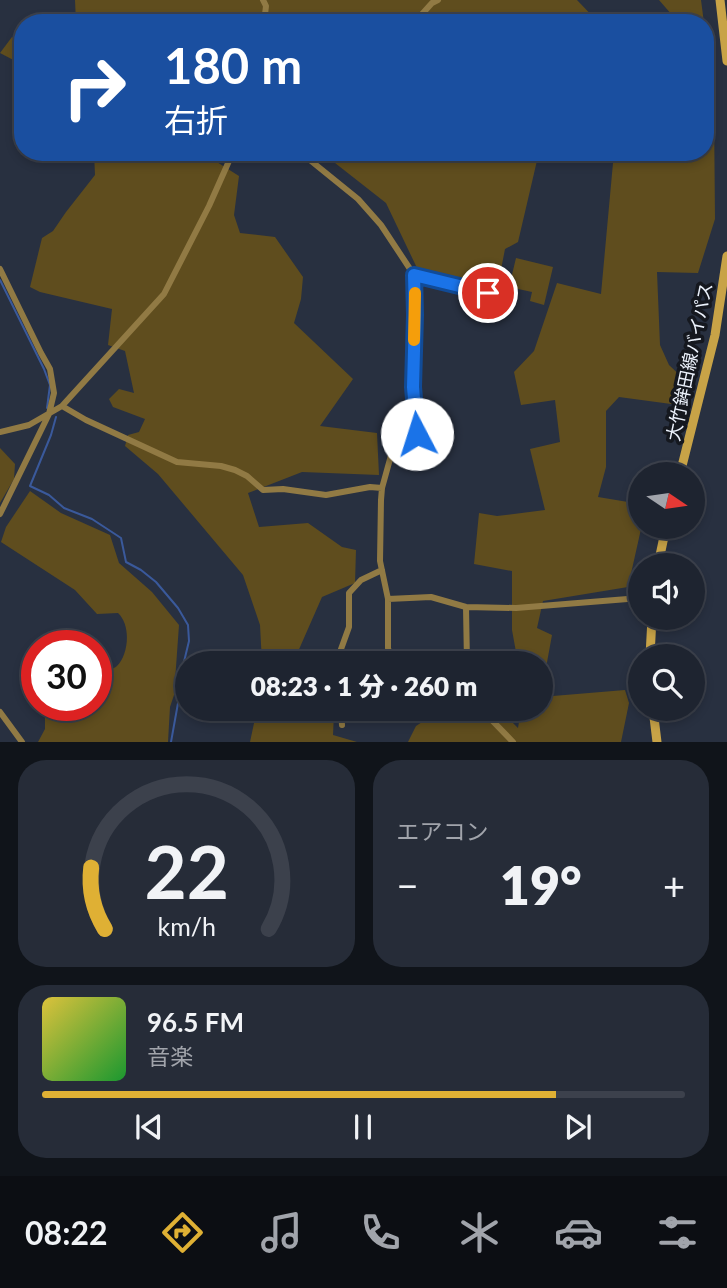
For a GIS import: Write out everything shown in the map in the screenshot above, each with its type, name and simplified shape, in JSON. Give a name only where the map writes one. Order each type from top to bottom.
[{"type":"main road","points":[[720,0],[727,61]]},
{"type":"main road","name":"大竹鉾田線バイパス","points":[[683,462],[715,335],[727,256]]},
{"type":"main road","points":[[654,721],[657,742]]},
{"type":"street","points":[[422,14],[438,0]]},
{"type":"street","points":[[0,432],[29,425],[62,406],[164,295],[229,161]]},
{"type":"street","points":[[311,161],[358,199],[381,225],[414,275],[413,387],[417,434],[395,442],[382,488],[380,561],[388,599],[388,651]]},
{"type":"street","points":[[0,269],[50,369],[54,393],[49,415],[0,514]]},
{"type":"street","points":[[414,275],[488,293]]},
{"type":"street","points":[[62,406],[177,462],[235,470],[263,490],[283,489],[326,495],[370,487],[382,488]]},
{"type":"street","points":[[340,651],[349,626],[349,593],[361,580],[382,570]]},
{"type":"street","points":[[388,599],[431,597],[466,607],[516,608],[628,599]]},
{"type":"street","points":[[466,607],[467,651]]},
{"type":"street","points":[[0,712],[22,742]]},
{"type":"street","points":[[342,721],[342,725]]},
{"type":"street","points":[[493,721],[513,742]]},
{"type":"shaded area","points":[[75,0],[577,0],[590,14],[76,14]]},
{"type":"shaded area","points":[[659,0],[701,0],[703,14],[671,14]]},
{"type":"shaded area","points":[[12,37],[14,38],[14,60],[0,53]]},
{"type":"shaded area","points":[[714,109],[715,219],[698,273],[657,272],[660,345],[669,365],[688,383],[686,406],[619,397],[606,411],[606,467],[598,497],[628,502],[628,539],[639,539],[636,553],[628,553],[628,587],[543,601],[537,628],[552,635],[549,651],[516,651],[512,630],[512,571],[474,564],[479,513],[497,516],[545,510],[530,449],[560,442],[555,400],[521,405],[514,372],[534,351],[557,283],[601,294],[613,163],[601,161],[714,161]]},
{"type":"shaded area","points":[[94,161],[215,161],[239,176],[234,215],[240,233],[275,237],[303,277],[301,299],[294,323],[353,379],[320,426],[377,433],[379,475],[302,472],[248,493],[259,527],[308,523],[342,547],[356,550],[355,583],[322,597],[298,651],[261,651],[260,625],[243,575],[158,474],[125,446],[128,435],[139,432],[145,419],[113,407],[109,399],[119,389],[134,393],[125,351],[108,345],[112,309],[40,292],[30,287],[42,238],[53,231],[95,175]]},
{"type":"shaded area","points":[[332,161],[537,161],[518,242],[505,249],[498,285],[437,275],[417,268],[386,203]]},
{"type":"shaded area","points":[[516,258],[553,267],[544,305],[530,301],[532,292],[509,287]]},
{"type":"shaded area","points":[[0,448],[15,464],[14,479],[0,503]]},
{"type":"shaded area","points":[[30,491],[61,513],[110,535],[119,563],[152,592],[179,625],[168,742],[38,742],[45,729],[45,721],[112,721],[112,669],[124,654],[127,632],[118,613],[97,614],[75,590],[1,542],[6,527]]},
{"type":"shaded area","points":[[625,690],[628,708],[621,742],[408,742],[416,726],[424,721],[511,721],[518,728],[519,721],[553,721],[553,696]]},
{"type":"shaded area","points":[[254,721],[334,721],[333,735],[357,742],[250,742]]},
{"type":"waterway","points":[[0,280],[50,385],[47,408]]},
{"type":"waterway","points":[[56,417],[30,486],[49,495],[64,508],[92,519],[121,538],[126,562],[156,582],[178,608],[188,625],[189,641],[182,670],[186,681],[180,692],[171,742]]},
{"type":"slow traffic","points":[[414,340],[415,293]]},
{"type":"route","points":[[417,434],[413,387],[414,275],[488,293]]}]
